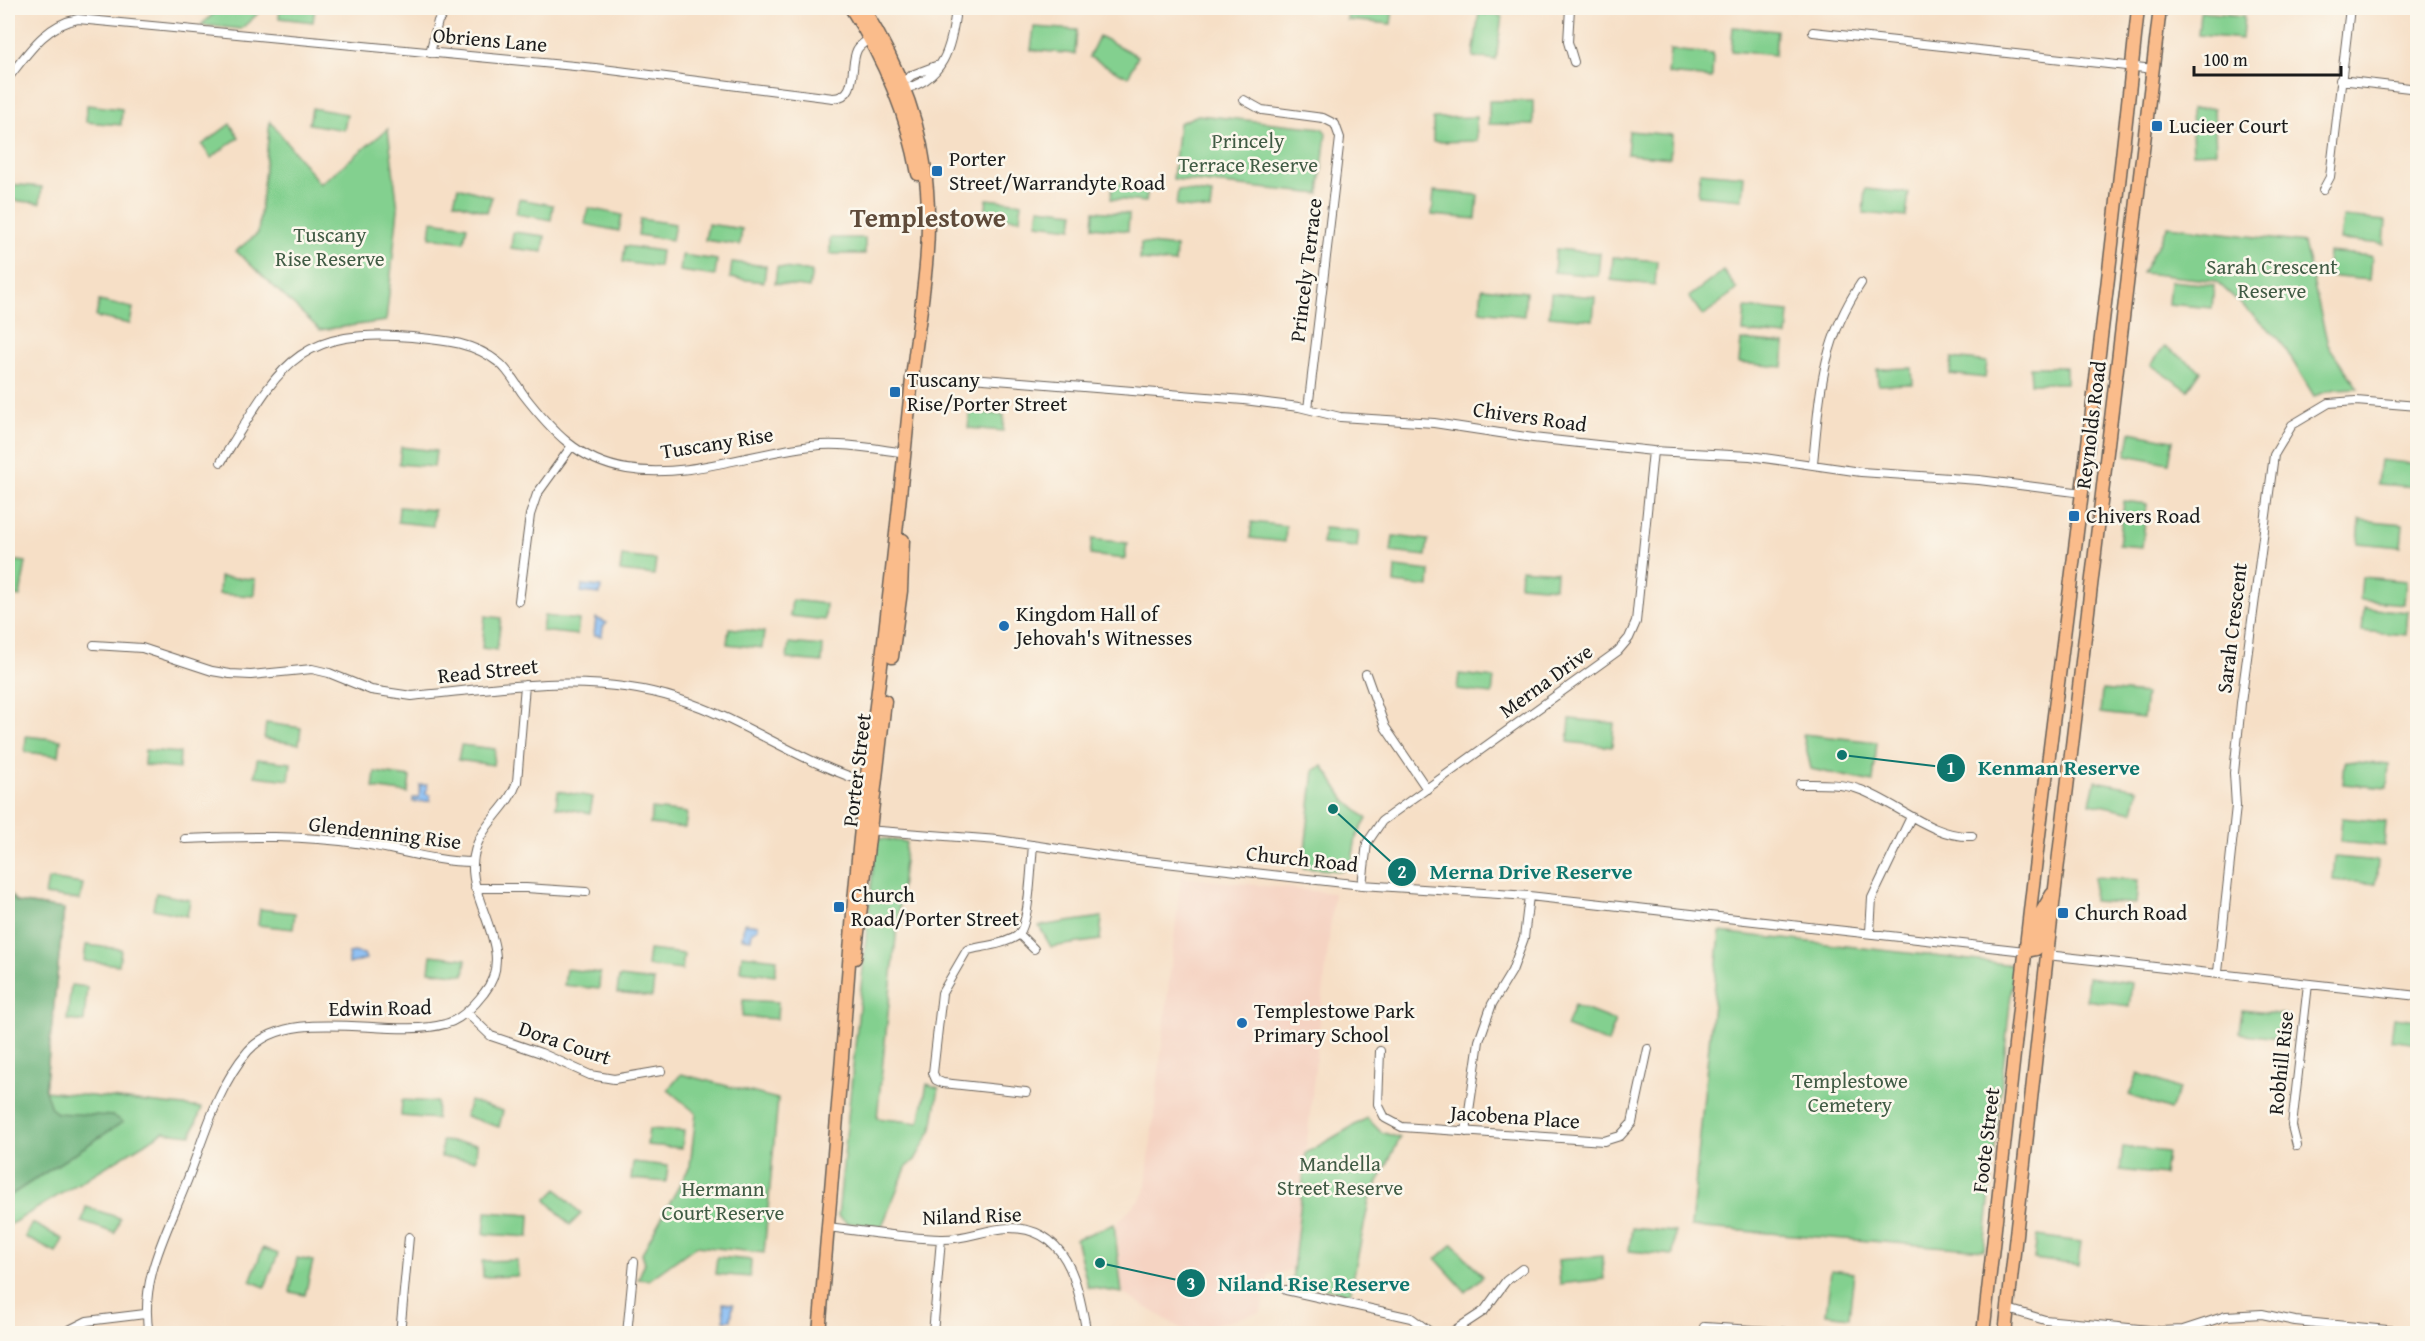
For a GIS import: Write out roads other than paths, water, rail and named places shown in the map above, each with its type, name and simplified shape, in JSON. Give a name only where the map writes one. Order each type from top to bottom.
[{"type":"main road","points":[[851,8],[874,35]]},
{"type":"main road","points":[[863,8],[874,35]]},
{"type":"main road","name":"Reynolds Road","points":[[2025,951],[2083,493],[2138,8]]},
{"type":"main road","name":"Reynolds Road","points":[[2047,955],[2160,8]]},
{"type":"main road","name":"Porter Street","points":[[819,1334],[826,1227],[842,1056],[871,784],[901,591],[903,488],[927,268],[927,190],[921,148],[901,87],[874,35]]},
{"type":"main road","points":[[2039,834],[2061,837]]},
{"type":"main road","points":[[2025,951],[2036,950],[2042,911],[2055,888]]},
{"type":"main road","name":"Foote Street","points":[[1983,1334],[2013,1079],[2025,951]]},
{"type":"main road","name":"Foote Street","points":[[2005,1334],[2047,955]]},
{"type":"main road","name":"Porter Street","points":[[811,1334],[826,1227]]},
{"type":"street","points":[[430,53],[438,21],[449,8]]},
{"type":"street","points":[[901,87],[922,82],[940,64],[950,46],[956,8]]},
{"type":"street","points":[[1570,8],[1568,42],[1574,62]]},
{"type":"street","points":[[2323,190],[2330,177],[2350,8]]},
{"type":"street","name":"Obriens Lane","points":[[8,78],[50,29],[62,22],[78,19],[595,68],[833,98],[846,93],[851,85],[857,50],[874,35]]},
{"type":"street","points":[[1813,32],[2154,69]]},
{"type":"street","points":[[2340,80],[2418,88]]},
{"type":"street","name":"Princely Terrace","points":[[1244,100],[1262,110],[1323,118],[1335,124],[1340,138],[1308,409]]},
{"type":"street","points":[[1813,464],[1822,375],[1832,337],[1845,306],[1861,283]]},
{"type":"street","name":"Tuscany Rise","points":[[221,462],[273,380],[301,354],[341,337],[403,336],[448,340],[478,349],[500,363],[545,422],[571,447],[612,465],[662,472],[813,445],[854,446],[906,453]]},
{"type":"street","name":"Chivers Road","points":[[972,378],[1244,400],[1308,409],[1340,417],[1434,423],[1533,438],[1653,451],[1742,455],[1861,472],[1979,480],[2083,493]]},
{"type":"street","name":"Sarah Crescent","points":[[2218,972],[2236,806],[2234,773],[2240,715],[2274,455],[2292,425],[2329,403],[2356,401],[2418,406]]},
{"type":"street","points":[[519,601],[530,515],[537,494],[571,447]]},
{"type":"street","name":"Merna Drive","points":[[1362,885],[1367,843],[1382,821],[1618,651],[1629,638],[1635,622],[1653,451]]},
{"type":"street","name":"Read Street","points":[[94,645],[142,648],[212,671],[230,674],[250,675],[312,669],[388,694],[412,696],[558,682],[678,699],[833,771],[871,784]]},
{"type":"street","points":[[1366,674],[1385,727],[1427,789]]},
{"type":"street","name":"Edwin Road","points":[[149,1334],[145,1314],[151,1271],[227,1082],[250,1049],[271,1034],[297,1026],[425,1027],[447,1024],[466,1012],[486,991],[496,957],[495,944],[475,888],[473,862],[481,836],[492,817],[514,792],[518,782],[525,685]]},
{"type":"street","points":[[1800,784],[1858,788],[1911,817],[1962,837],[1972,837]]},
{"type":"street","points":[[1870,932],[1872,898],[1911,817]]},
{"type":"street","name":"Church Road","points":[[866,830],[998,840],[1362,885],[1529,896],[1870,932],[2025,951]]},
{"type":"street","name":"Glendenning Rise","points":[[185,839],[257,836],[339,842],[452,862],[473,862]]},
{"type":"street","points":[[1026,1092],[943,1083],[936,1080],[933,1073],[942,993],[968,950],[1006,942],[1019,934],[1025,918],[1033,845]]},
{"type":"street","points":[[475,888],[526,888],[586,892]]},
{"type":"street","points":[[1466,1132],[1479,1041],[1492,1004],[1512,971],[1524,938],[1529,896]]},
{"type":"street","points":[[1019,934],[1034,949]]},
{"type":"street","points":[[2047,955],[2218,972],[2418,996]]},
{"type":"street","name":"Robhill Rise","points":[[2297,1146],[2292,1126],[2308,984]]},
{"type":"street","name":"Dora Court","points":[[466,1012],[491,1036],[541,1053],[590,1075],[614,1079],[661,1071]]},
{"type":"street","name":"Jacobena Place","points":[[1380,1050],[1378,1104],[1385,1118],[1402,1127],[1604,1141],[1620,1136],[1632,1123],[1648,1049]]},
{"type":"street","name":"Niland Rise","points":[[826,1227],[941,1239],[965,1237],[1007,1228],[1031,1230],[1051,1241],[1065,1257],[1077,1283],[1087,1334]]},
{"type":"street","points":[[400,1334],[409,1238]]},
{"type":"street","points":[[933,1334],[941,1239]]},
{"type":"street","points":[[627,1334],[634,1262]]},
{"type":"street","points":[[1449,1334],[1484,1311],[1506,1281],[1522,1269]]},
{"type":"street","points":[[1286,1290],[1411,1318],[1433,1334]]},
{"type":"street","points":[[2008,1310],[2045,1320],[2160,1331],[2183,1330],[2226,1316],[2262,1314],[2295,1321],[2418,1334]]},
{"type":"street","points":[[61,1334],[87,1322],[145,1314]]},
{"type":"street","points":[[1704,1327],[1818,1334]]},
{"type":"water","points":[[582,585],[601,587],[600,594],[581,592]]},
{"type":"water","points":[[596,618],[607,623],[603,627],[602,636],[594,635]]},
{"type":"water","points":[[420,785],[427,785],[426,794],[430,795],[430,801],[413,802],[413,798],[419,798]]},
{"type":"water","points":[[744,923],[758,925],[758,928],[752,932],[751,939],[742,938]]},
{"type":"water","points":[[353,952],[364,954],[366,959],[349,964],[349,954]]},
{"type":"water","points":[[723,1303],[733,1304],[731,1320],[724,1320]]},
{"type":"place","name":"Lucieer Court","points":[[2157,126]]},
{"type":"place","name":"Porter Street/Warrandyte Road","points":[[937,171]]},
{"type":"place","name":"Tuscany Rise/Porter Street","points":[[895,392]]},
{"type":"place","name":"Chivers Road","points":[[2074,516]]},
{"type":"place","name":"Kingdom Hall of Jehovah's Witnesses","points":[[1004,626]]},
{"type":"place","name":"Kenman Reserve","points":[[1842,755]]},
{"type":"place","name":"Merna Drive Reserve","points":[[1333,809]]},
{"type":"place","name":"Church Road/Porter Street","points":[[839,907]]},
{"type":"place","name":"Church Road","points":[[2063,913]]},
{"type":"place","name":"Templestowe Park Primary School","points":[[1242,1023]]},
{"type":"place","name":"Niland Rise Reserve","points":[[1100,1263]]},
{"type":"district","name":"Templestowe","points":[[928,218]]},
{"type":"park label","name":"Princely Terrace Reserve","points":[[1248,153]]},
{"type":"park label","name":"Tuscany Rise Reserve","points":[[330,247]]},
{"type":"park label","name":"Sarah Crescent Reserve","points":[[2272,279]]},
{"type":"park label","name":"Templestowe Cemetery","points":[[1850,1093]]},
{"type":"park label","name":"Mandella Street Reserve","points":[[1340,1176]]},
{"type":"park label","name":"Hermann Court Reserve","points":[[723,1201]]}]
